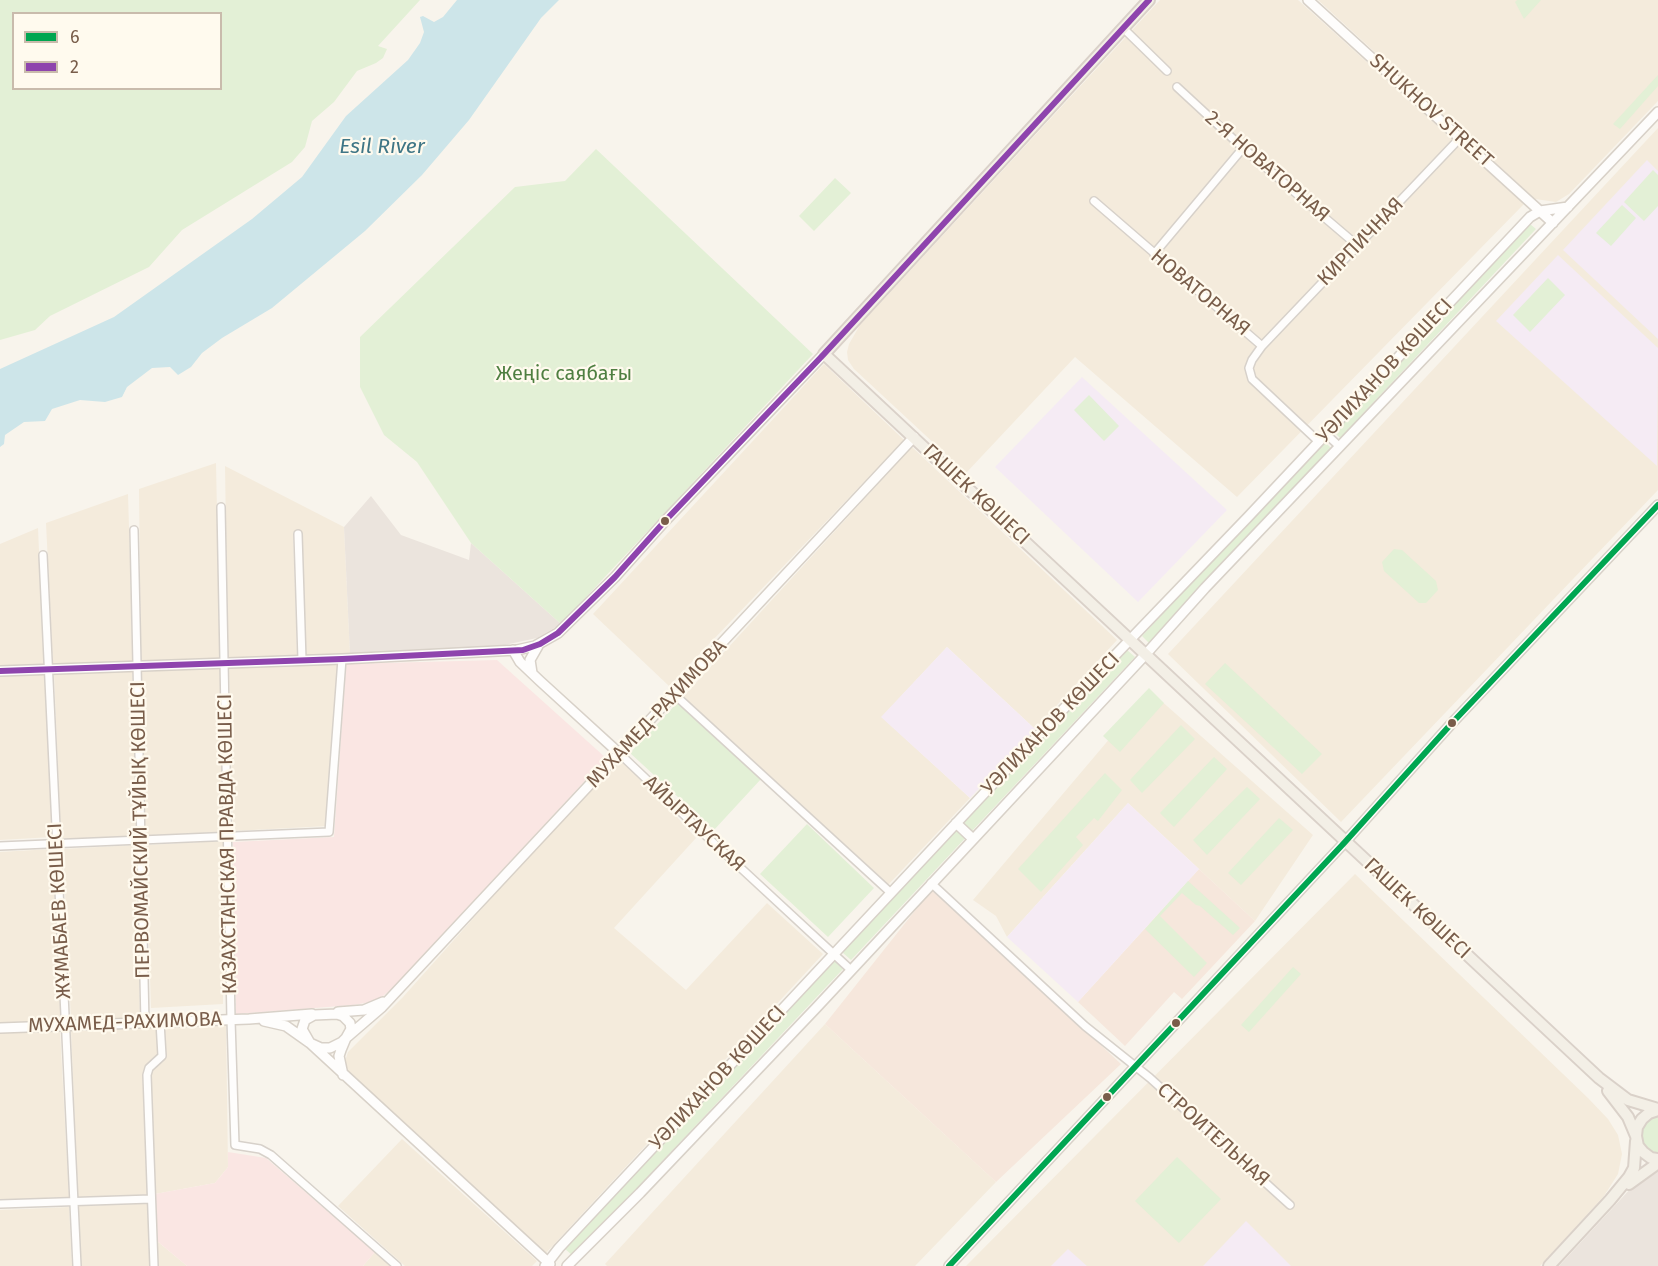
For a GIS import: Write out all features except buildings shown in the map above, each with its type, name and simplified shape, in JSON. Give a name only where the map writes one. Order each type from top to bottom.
[{"type":"main road","points":[[0,671],[342,659],[513,650],[526,649],[540,644],[558,633],[615,578],[664,521],[824,354],[1149,0]]},
{"type":"main road","name":"SHUKHOV STREET","points":[[1308,0],[1553,223]]},
{"type":"main road","name":"УӘЛИХАНОВ КӨШЕСІ","points":[[570,1263],[640,1193],[851,970],[1205,588],[1658,112]]},
{"type":"main road","points":[[1540,211],[1568,207]]},
{"type":"main road","name":"УӘЛИХАНОВ КӨШЕСІ","points":[[548,1265],[1129,638],[1326,434],[1530,217],[1540,211]]},
{"type":"main road","name":"ГАШЕК КӨШЕСІ","points":[[824,354],[1599,1078],[1628,1100],[1658,1110]]},
{"type":"main road","name":"МУХАМЕД-РАХИМОВА","points":[[399,990],[914,437]]},
{"type":"main road","points":[[949,1266],[1345,842],[1458,717],[1658,505]]},
{"type":"main road","points":[[532,673],[529,664],[531,656],[540,644]]},
{"type":"main road","name":"АЙЫРТАУСКАЯ","points":[[513,650],[520,662],[620,754]]},
{"type":"main road","points":[[956,823],[973,839]]},
{"type":"main road","points":[[249,1019],[355,1011],[373,1007],[399,990]]},
{"type":"main road","points":[[343,1075],[339,1056],[346,1038],[351,1026],[347,1019],[340,1014],[325,1013],[310,1016],[303,1022],[303,1032],[310,1043],[321,1048],[330,1048],[346,1038],[399,990]]},
{"type":"main road","points":[[249,1019],[286,1026],[310,1043],[548,1265]]},
{"type":"main road","name":"МУХАМЕД-РАХИМОВА","points":[[0,1028],[249,1019]]},
{"type":"main road","name":"ГАШЕК КӨШЕСІ","points":[[1599,1078],[1623,1111],[1636,1138]]},
{"type":"main road","points":[[1549,1266],[1610,1200],[1632,1171],[1638,1125],[1643,1117],[1658,1110]]},
{"type":"main road","points":[[1610,1200],[1658,1161],[1645,1154],[1636,1138]]},
{"type":"street","points":[[1123,28],[1167,71]]},
{"type":"street","name":"2-Я НОВАТОРНАЯ","points":[[1177,87],[1243,148],[1358,246]]},
{"type":"street","name":"КИРПИЧНАЯ","points":[[1262,346],[1460,138]]},
{"type":"street","points":[[1154,254],[1243,148]]},
{"type":"street","name":"НОВАТОРНАЯ","points":[[1094,201],[1262,346],[1250,364],[1249,372],[1252,379],[1318,442]]},
{"type":"street","points":[[1326,434],[1339,446]]},
{"type":"street","name":"КАЗАХСТАНСКАЯ ПРАВДА КӨШЕСІ","points":[[222,507],[235,1145],[260,1149],[271,1155],[397,1266]]},
{"type":"street","name":"ПЕРВОМАЙСКИЙ ТҰЙЫҚ КӨШЕСІ","points":[[134,530],[145,1023]]},
{"type":"street","points":[[298,534],[302,660]]},
{"type":"street","name":"ЖҰМАБАЕВ КӨШЕСІ","points":[[44,555],[77,1266]]},
{"type":"street","points":[[0,846],[329,832],[342,659]]},
{"type":"street","points":[[675,694],[891,893]]},
{"type":"street","name":"АЙЫРТАУСКАЯ","points":[[620,754],[695,827],[851,970]]},
{"type":"street","points":[[931,883],[1090,1030],[1135,1067]]},
{"type":"street","points":[[154,1266],[147,1075],[149,1068],[162,1056],[159,1022]]},
{"type":"street","name":"СТРОИТЕЛЬНАЯ","points":[[1135,1067],[1290,1205]]},
{"type":"street","points":[[0,1204],[151,1198]]},
{"type":"shaded area","points":[[1160,0],[1298,0],[1524,204],[1237,497],[1075,357],[966,473],[854,369],[848,360],[849,344],[860,325]]},
{"type":"shaded area","points":[[1318,0],[1658,0],[1658,101],[1569,194],[1556,202],[1535,199]]},
{"type":"shaded area","points":[[1658,128],[1658,490],[1341,822],[1168,654]]},
{"type":"shaded area","points":[[1647,160],[1658,171],[1658,339],[1563,250]]},
{"type":"shaded area","points":[[1558,255],[1658,348],[1657,466],[1496,321]]},
{"type":"shaded area","points":[[824,364],[904,440],[669,686],[593,614]]},
{"type":"shaded area","points":[[1082,377],[1227,510],[1138,602],[995,467]]},
{"type":"shaded area","points":[[912,447],[1117,640],[1035,729],[947,647],[882,717],[970,798],[888,885],[682,698]]},
{"type":"shaded area","points":[[216,463],[220,659],[141,663],[139,489]]},
{"type":"shaded area","points":[[225,466],[344,527],[350,654],[306,656],[302,533],[293,532],[297,656],[228,660]]},
{"type":"shaded area","points":[[128,494],[133,662],[53,665],[46,523]]},
{"type":"shaded area","points":[[371,496],[401,535],[469,560],[471,543],[561,624],[537,638],[495,647],[350,654],[344,527]]},
{"type":"shaded area","points":[[38,528],[44,665],[0,667],[0,544]]},
{"type":"shaded area","points":[[947,647],[1035,729],[970,798],[881,717]]},
{"type":"shaded area","points":[[497,660],[606,758],[395,986],[383,996],[371,1002],[353,1005],[236,1014],[233,842],[334,837],[346,664]]},
{"type":"shaded area","points":[[338,663],[328,826],[233,831],[229,668]]},
{"type":"shaded area","points":[[220,668],[223,832],[145,836],[141,671]]},
{"type":"shaded area","points":[[132,671],[136,836],[61,839],[54,674]]},
{"type":"shaded area","points":[[45,674],[52,837],[0,840],[0,676]]},
{"type":"shaded area","points":[[1150,691],[1313,835],[1255,921],[1128,803],[1007,937],[996,916],[973,900]]},
{"type":"shaded area","points":[[620,754],[696,838],[614,928],[686,990],[767,903],[823,954],[546,1253],[355,1081],[345,1061],[348,1052],[403,997]]},
{"type":"shaded area","points":[[1128,803],[1199,869],[1078,1002],[1007,937]]},
{"type":"shaded area","points":[[223,841],[223,1004],[151,1008],[146,845]]},
{"type":"shaded area","points":[[135,845],[140,1018],[71,1020],[63,849]]},
{"type":"shaded area","points":[[52,849],[61,1021],[0,1023],[0,852]]},
{"type":"shaded area","points":[[1199,869],[1255,921],[1182,999],[1174,992],[1125,1046],[1078,1002]]},
{"type":"shaded area","points":[[1355,874],[1588,1098],[1608,1119],[1618,1135],[1622,1154],[1618,1174],[1604,1196],[1540,1266],[966,1266]]},
{"type":"shaded area","points":[[933,888],[1121,1064],[996,1182],[825,1024]]},
{"type":"shaded area","points":[[226,1024],[228,1167],[215,1183],[155,1194],[150,1076],[152,1070],[165,1057],[162,1027]]},
{"type":"shaded area","points":[[825,1024],[996,1182],[915,1266],[607,1266],[605,1264]]},
{"type":"shaded area","points":[[157,1027],[158,1057],[146,1066],[143,1074],[147,1195],[78,1197],[71,1031]]},
{"type":"shaded area","points":[[60,1031],[69,1197],[0,1200],[0,1033]]},
{"type":"shaded area","points":[[402,1139],[537,1261],[532,1266],[405,1266],[338,1206]]},
{"type":"shaded area","points":[[228,1152],[266,1158],[375,1252],[363,1266],[187,1266],[157,1241],[155,1194],[215,1183],[228,1167]]},
{"type":"shaded area","points":[[1658,1171],[1658,1266],[1559,1266],[1632,1187],[1649,1174]]},
{"type":"shaded area","points":[[148,1203],[150,1266],[81,1266],[78,1206]]},
{"type":"shaded area","points":[[69,1207],[72,1266],[0,1266],[0,1210]]},
{"type":"shaded area","points":[[1246,1221],[1291,1266],[1203,1266]]},
{"type":"shaded area","points":[[157,1241],[187,1266],[158,1266]]},
{"type":"shaded area","points":[[1068,1249],[1087,1266],[1051,1266]]},
{"type":"shaded area","points":[[375,1252],[390,1266],[363,1266]]},
{"type":"green space","points":[[0,0],[420,0],[378,46],[387,49],[383,58],[357,71],[334,102],[312,121],[305,147],[292,162],[182,230],[149,267],[50,316],[35,330],[0,340]]},
{"type":"green space","points":[[1517,0],[1541,0],[1524,19],[1515,2]]},
{"type":"green space","points":[[1658,75],[1658,86],[1620,129],[1613,124]]},
{"type":"green space","name":"Жеңіс саябағы","points":[[596,149],[813,354],[561,624],[471,543],[417,462],[384,435],[360,387],[360,337],[515,187],[565,181]]},
{"type":"green space","points":[[1653,170],[1658,175],[1658,206],[1644,221],[1624,202]]},
{"type":"green space","points":[[835,178],[851,193],[814,231],[799,216]]},
{"type":"green space","points":[[1622,205],[1636,218],[1611,246],[1596,233]]},
{"type":"green space","points":[[1530,224],[1536,229],[1340,438],[1334,432]]},
{"type":"green space","points":[[1548,278],[1565,295],[1530,332],[1513,315]]},
{"type":"green space","points":[[1089,395],[1119,426],[1104,441],[1074,410]]},
{"type":"green space","points":[[1324,441],[1331,448],[1149,643],[1142,636]]},
{"type":"green space","points":[[1394,549],[1402,550],[1436,581],[1438,590],[1426,603],[1419,603],[1384,571],[1382,562]]},
{"type":"green space","points":[[1126,649],[1135,657],[851,960],[842,952]]},
{"type":"green space","points":[[1225,663],[1322,754],[1302,774],[1205,684]]},
{"type":"green space","points":[[1149,688],[1164,703],[1120,752],[1103,736]]},
{"type":"green space","points":[[677,703],[761,779],[714,830],[630,753]]},
{"type":"green space","points":[[1181,725],[1195,739],[1142,793],[1130,780]]},
{"type":"green space","points":[[1214,757],[1227,769],[1174,827],[1160,813]]},
{"type":"green space","points":[[1105,773],[1122,790],[1098,821],[1094,818],[1076,837],[1083,845],[1041,892],[1018,869]]},
{"type":"green space","points":[[1247,787],[1260,799],[1207,855],[1193,840]]},
{"type":"green space","points":[[1279,818],[1293,830],[1241,885],[1228,873]]},
{"type":"green space","points":[[807,824],[874,888],[828,937],[760,874]]},
{"type":"green space","points":[[1188,881],[1240,928],[1233,935],[1182,893],[1160,916],[1207,963],[1194,977],[1145,929]]},
{"type":"green space","points":[[834,960],[843,969],[573,1256],[564,1248]]},
{"type":"green space","points":[[1293,967],[1301,974],[1249,1032],[1241,1025]]},
{"type":"green space","points":[[1658,1115],[1658,1154],[1645,1147],[1641,1136],[1646,1122]]},
{"type":"green space","points":[[1177,1157],[1221,1199],[1179,1243],[1135,1201]]},
{"type":"water","name":"Esil River","points":[[457,0],[559,0],[541,18],[469,120],[422,175],[365,231],[272,308],[222,338],[202,353],[191,367],[178,375],[170,367],[152,368],[127,387],[122,397],[105,402],[80,400],[52,409],[45,421],[24,422],[5,435],[4,444],[0,447],[0,369],[114,317],[252,219],[302,177],[346,116],[408,60],[420,43],[424,32],[420,17],[423,16],[434,22],[443,17]]},
{"type":"transit line","name":"2","points":[[0,671],[523,650],[540,644],[558,633],[615,577],[665,521],[824,354],[1149,0]]},
{"type":"transit line","name":"6","points":[[949,1266],[1345,842],[1452,723],[1658,505]]}]
